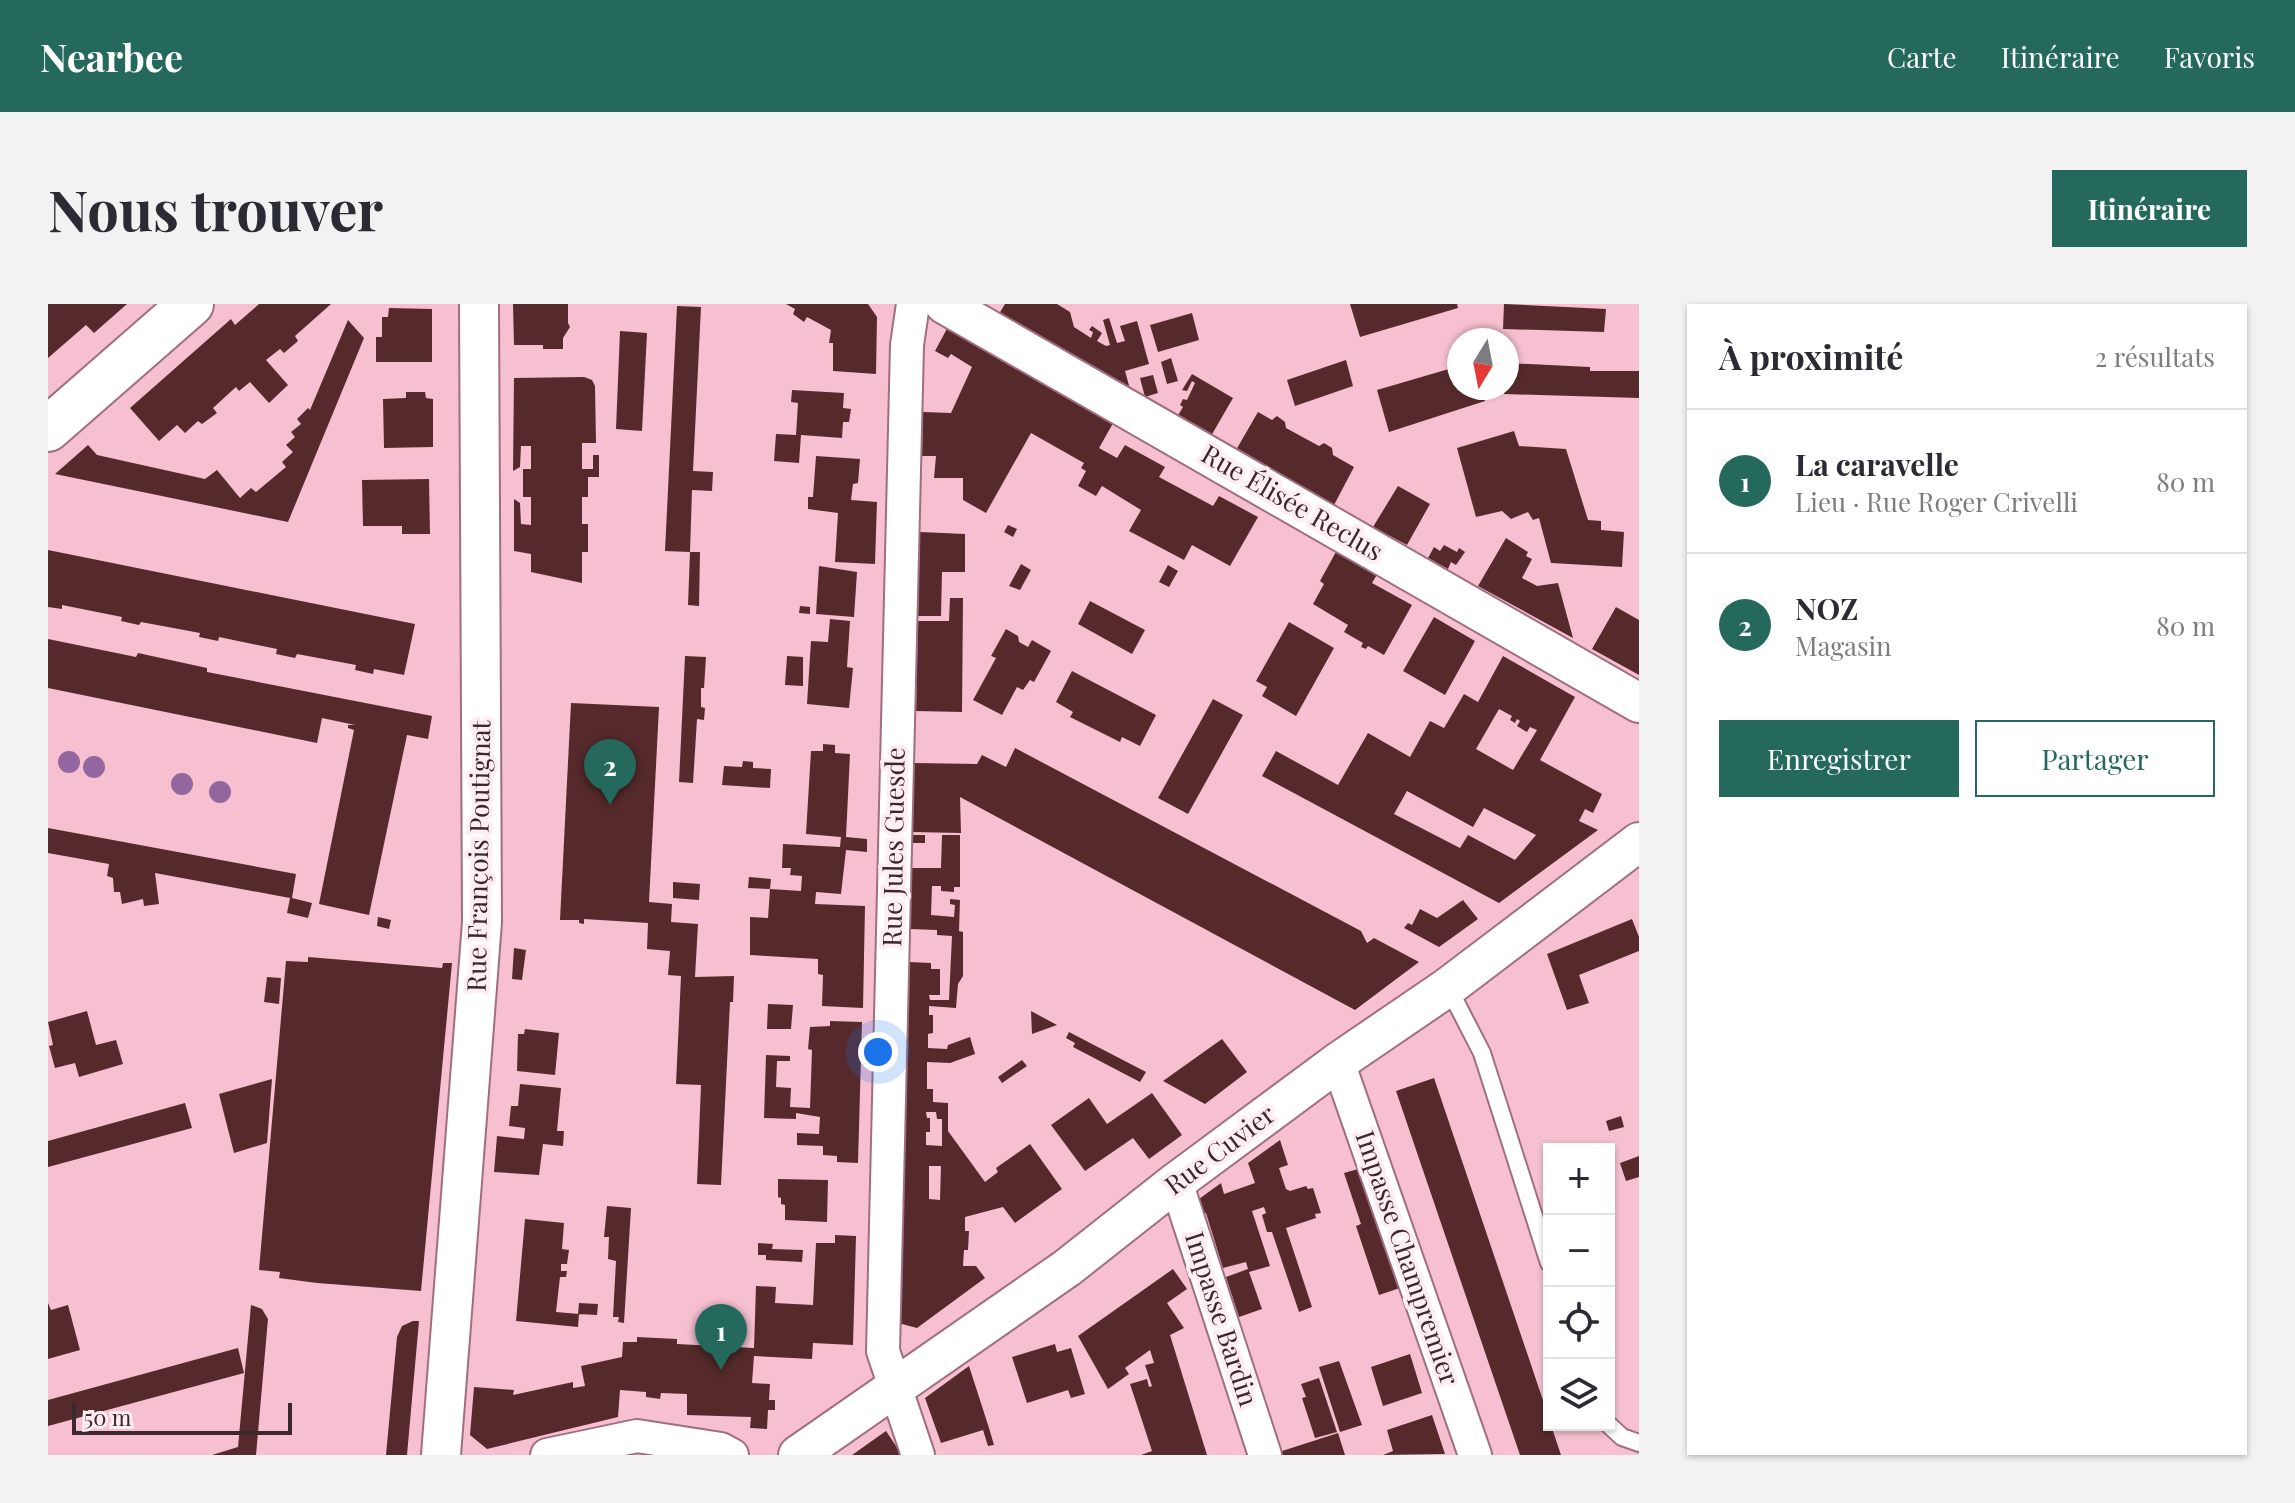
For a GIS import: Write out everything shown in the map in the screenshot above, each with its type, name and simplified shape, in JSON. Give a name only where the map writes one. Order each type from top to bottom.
[{"type":"main road","points":[[48,429],[191,304]]},
{"type":"street","name":"Rue François Poutignat","points":[[441,1455],[482,922],[479,304]]},
{"type":"street","name":"Rue Jules Guesde","points":[[913,304],[907,345],[883,1351],[918,1455]]},
{"type":"street","name":"Rue Élisée Reclus","points":[[944,304],[1639,703]]},
{"type":"street","name":"Rue Cuvier","points":[[798,1455],[1067,1268],[1176,1182],[1338,1062],[1448,987],[1639,842]]},
{"type":"street","name":"Impasse Champremier","points":[[1338,1062],[1475,1455]]},
{"type":"street","name":"Impasse Bardin","points":[[1176,1182],[1265,1455]]},
{"type":"street","points":[[547,1455],[637,1436],[721,1449],[732,1455]]},
{"type":"lane","points":[[1448,987],[1482,1053],[1543,1244]]},
{"type":"lane","points":[[1615,1431],[1622,1437],[1639,1443]]},
{"type":"building","points":[[48,304],[127,304],[94,333],[86,325],[48,358]]},
{"type":"building","points":[[259,304],[331,304],[295,336],[298,341],[284,353],[280,349],[266,360],[288,385],[269,403],[250,382],[239,391],[236,387],[213,408],[217,413],[202,424],[198,421],[185,433],[177,425],[159,441],[130,408],[231,319],[235,325]]},
{"type":"building","points":[[513,304],[568,304],[570,327],[563,338],[563,349],[514,345]]},
{"type":"building","points":[[786,304],[868,304],[877,317],[876,374],[833,371],[833,343],[829,343],[831,330],[807,317],[804,322],[793,314],[795,309]]},
{"type":"building","points":[[1005,304],[1057,304],[1070,312],[1074,327],[1091,338],[1093,332],[1089,330],[1092,326],[1102,333],[1097,341],[1106,346],[1110,345],[1103,320],[1109,318],[1117,343],[1125,341],[1120,326],[1137,321],[1149,364],[1125,371],[1130,389],[999,314]]},
{"type":"building","points":[[1350,304],[1457,304],[1458,308],[1360,337]]},
{"type":"building","points":[[1504,304],[1606,309],[1604,332],[1503,328]]},
{"type":"building","points":[[677,306],[701,307],[693,471],[713,472],[712,491],[692,490],[690,552],[665,551]]},
{"type":"building","points":[[389,308],[432,309],[432,362],[376,362],[376,337],[382,337],[382,317],[388,317]]},
{"type":"building","points":[[1192,313],[1199,340],[1158,352],[1150,325]]},
{"type":"building","points":[[348,320],[364,338],[288,522],[55,474],[88,445],[97,455],[205,479],[217,470],[240,498],[251,488],[256,492],[286,467],[282,462],[293,452],[286,445],[295,437],[291,432],[301,424],[297,419],[308,408],[310,410]]},
{"type":"building","points":[[950,323],[1116,418],[1099,448],[1117,458],[1125,445],[1165,467],[1159,477],[1213,506],[1219,496],[1258,517],[1230,566],[1192,545],[1184,560],[1129,531],[1141,510],[1102,486],[1096,496],[1078,486],[1086,471],[1081,468],[1084,463],[1031,433],[986,513],[963,500],[963,478],[934,478],[936,456],[922,456],[923,412],[951,413],[972,367],[951,354],[948,358],[935,351]]},
{"type":"building","points":[[620,331],[647,333],[642,431],[616,429]]},
{"type":"building","points":[[1171,358],[1178,381],[1167,384],[1161,362]]},
{"type":"building","points":[[1346,360],[1353,386],[1295,406],[1287,380]]},
{"type":"building","points":[[1519,364],[1590,367],[1590,371],[1639,371],[1639,398],[1519,394]]},
{"type":"building","points":[[1447,370],[1447,400],[1485,401],[1389,432],[1377,390]]},
{"type":"building","points":[[1192,374],[1233,398],[1211,436],[1177,417],[1183,407],[1180,405],[1183,399],[1187,400],[1195,383],[1192,381],[1187,391],[1182,390]]},
{"type":"building","points":[[1153,375],[1158,393],[1145,397],[1140,378]]},
{"type":"building","points":[[584,377],[592,380],[595,386],[596,443],[582,443],[582,469],[593,469],[593,455],[599,455],[599,477],[588,477],[588,497],[582,497],[582,524],[588,524],[588,552],[582,552],[582,583],[531,572],[531,554],[514,551],[514,499],[520,503],[521,524],[531,525],[531,497],[523,497],[523,469],[531,469],[531,446],[521,446],[520,467],[513,471],[514,378]]},
{"type":"building","points":[[792,390],[844,393],[843,408],[851,409],[849,422],[843,422],[842,438],[801,435],[799,463],[774,461],[776,434],[796,435],[798,403],[791,402]]},
{"type":"building","points":[[406,392],[425,392],[426,398],[433,399],[433,447],[384,448],[383,399],[406,398]]},
{"type":"building","points":[[1258,412],[1272,420],[1277,416],[1285,422],[1286,428],[1319,446],[1324,443],[1332,448],[1333,455],[1354,467],[1334,505],[1236,450]]},
{"type":"building","points":[[1514,431],[1519,446],[1566,449],[1588,520],[1601,521],[1601,530],[1624,532],[1622,567],[1551,563],[1539,518],[1533,520],[1528,512],[1511,519],[1502,511],[1476,517],[1457,448]]},
{"type":"building","points":[[816,456],[860,459],[858,483],[853,484],[851,500],[877,502],[875,564],[835,562],[838,513],[808,509],[808,497],[813,497]]},
{"type":"building","points":[[429,479],[430,534],[402,534],[402,526],[363,526],[362,480]]},
{"type":"building","points":[[1398,486],[1430,504],[1407,545],[1373,527]]},
{"type":"building","points":[[1008,525],[1017,529],[1013,537],[1004,532]]},
{"type":"building","points":[[920,532],[965,534],[965,572],[942,572],[941,616],[918,616]]},
{"type":"building","points":[[1506,538],[1528,552],[1526,556],[1532,559],[1522,578],[1537,586],[1558,583],[1573,638],[1478,586]]},
{"type":"building","points":[[1444,545],[1457,552],[1459,548],[1465,552],[1456,565],[1451,562],[1448,569],[1428,558],[1434,547],[1440,551]]},
{"type":"building","points":[[48,550],[415,624],[404,675],[374,669],[373,674],[355,670],[356,665],[297,654],[295,658],[276,654],[277,649],[219,637],[218,641],[199,637],[200,633],[141,622],[139,625],[121,621],[122,617],[62,605],[62,609],[48,607]]},
{"type":"building","points":[[1337,550],[1382,566],[1372,583],[1412,605],[1384,655],[1368,646],[1366,649],[1361,647],[1363,643],[1344,632],[1348,625],[1313,604],[1324,584],[1320,581]]},
{"type":"building","points":[[690,552],[700,552],[699,606],[688,605]]},
{"type":"building","points":[[1021,564],[1031,570],[1020,590],[1009,586]]},
{"type":"building","points":[[1168,565],[1178,571],[1169,587],[1159,582]]},
{"type":"building","points":[[819,566],[857,572],[854,617],[816,614]]},
{"type":"building","points":[[950,598],[963,598],[962,712],[916,711],[918,621],[949,621]]},
{"type":"building","points":[[1090,601],[1145,630],[1132,654],[1078,624]]},
{"type":"building","points":[[800,606],[810,607],[810,614],[799,613]]},
{"type":"building","points":[[1616,607],[1639,620],[1639,675],[1592,649]]},
{"type":"building","points":[[1434,617],[1475,641],[1445,695],[1403,671]]},
{"type":"building","points":[[830,619],[850,621],[847,667],[853,668],[849,708],[807,704],[811,641],[828,642]]},
{"type":"building","points":[[1289,622],[1334,648],[1296,716],[1262,696],[1267,687],[1256,681]]},
{"type":"building","points":[[1006,629],[1028,647],[1032,640],[1051,651],[1034,682],[1030,680],[1023,690],[1017,687],[1002,715],[973,700],[996,658],[991,656]]},
{"type":"building","points":[[48,639],[136,657],[138,653],[207,668],[207,672],[432,716],[428,739],[407,735],[369,915],[319,904],[354,730],[348,725],[355,725],[322,718],[317,743],[48,688]]},
{"type":"building","points":[[685,656],[706,657],[704,688],[701,688],[704,720],[697,719],[693,783],[679,782]]},
{"type":"building","points":[[787,656],[803,657],[803,686],[785,685]]},
{"type":"building","points":[[1503,656],[1575,697],[1540,760],[1602,794],[1593,813],[1585,809],[1579,821],[1598,830],[1499,903],[1262,776],[1276,751],[1338,785],[1368,733],[1410,757],[1430,721],[1444,728],[1464,694],[1478,702]],"holes":[[[1499,709],[1512,716],[1510,720],[1515,723],[1517,719],[1520,721],[1517,726],[1527,732],[1530,727],[1537,730],[1513,770],[1476,749]],[[1407,791],[1473,827],[1484,808],[1536,835],[1515,860],[1468,835],[1460,848],[1394,814]]]},
{"type":"building","points":[[1072,671],[1156,715],[1140,746],[1122,737],[1120,742],[1070,717],[1073,712],[1056,702]]},
{"type":"building","points":[[1213,699],[1243,715],[1188,814],[1158,798]]},
{"type":"building","points":[[571,703],[659,707],[649,902],[672,904],[671,922],[698,924],[695,977],[734,976],[721,1185],[697,1184],[701,1085],[676,1084],[681,976],[668,975],[670,951],[647,949],[648,923],[584,919],[584,924],[579,920],[560,920]]},
{"type":"building","points":[[823,744],[835,745],[835,753],[850,754],[846,837],[867,839],[867,852],[846,850],[841,894],[816,892],[815,904],[865,906],[863,1008],[822,1006],[823,975],[818,974],[818,959],[750,955],[750,917],[768,918],[770,889],[801,891],[802,876],[790,875],[791,868],[782,868],[783,844],[840,847],[841,837],[806,834],[811,751],[823,751]]},
{"type":"building","points":[[1015,748],[1361,931],[1367,943],[1374,938],[1419,962],[1355,1010],[960,797],[961,833],[912,832],[914,763],[977,764],[982,755],[1006,767]]},
{"type":"building","points":[[743,761],[753,762],[753,768],[771,769],[770,788],[722,785],[724,766],[742,767]]},
{"type":"building","points":[[48,828],[296,874],[292,898],[312,903],[308,918],[287,913],[290,898],[155,873],[159,904],[144,906],[143,899],[122,904],[120,892],[114,892],[113,878],[107,876],[109,864],[48,853]]},
{"type":"building","points":[[912,835],[925,835],[925,843],[912,843]]},
{"type":"building","points":[[942,835],[960,835],[960,887],[954,887],[954,892],[941,891],[941,886],[932,886],[931,915],[954,917],[955,905],[950,904],[950,899],[960,900],[963,976],[958,984],[956,1008],[929,1006],[929,1015],[933,1015],[933,1033],[928,1034],[928,1048],[947,1049],[948,1045],[970,1037],[975,1054],[950,1063],[927,1062],[927,1089],[933,1089],[933,1102],[948,1103],[948,1131],[985,1182],[998,1172],[996,1168],[1030,1144],[1062,1189],[1015,1223],[1003,1207],[965,1217],[965,1231],[969,1231],[963,1266],[976,1266],[985,1278],[917,1328],[898,1323],[909,962],[931,963],[931,969],[940,969],[940,995],[929,995],[930,1000],[949,1000],[952,936],[937,935],[937,930],[910,929],[911,868],[941,868]],"holes":[[[926,1112],[936,1112],[937,1119],[942,1119],[942,1146],[926,1145],[926,1132],[930,1132],[930,1118],[927,1118]],[[929,1166],[941,1166],[940,1200],[929,1199]]]},
{"type":"building","points":[[749,877],[771,879],[770,889],[748,888]]},
{"type":"building","points":[[673,882],[700,884],[699,900],[673,898]]},
{"type":"building","points":[[1463,900],[1478,919],[1439,947],[1404,928],[1408,923],[1412,925],[1420,909],[1437,918]]},
{"type":"building","points":[[378,917],[391,920],[389,929],[377,926]]},
{"type":"building","points":[[1632,919],[1639,937],[1639,951],[1579,975],[1589,1003],[1567,1010],[1547,954]]},
{"type":"building","points":[[514,948],[526,950],[522,980],[512,979]]},
{"type":"building","points":[[308,957],[442,968],[443,963],[452,963],[421,1291],[317,1283],[279,1278],[280,1272],[259,1270],[286,961],[308,962]]},
{"type":"building","points":[[267,977],[281,978],[279,1004],[264,1002]]},
{"type":"building","points":[[768,1004],[793,1005],[791,1029],[767,1029]]},
{"type":"building","points":[[87,1011],[96,1045],[116,1040],[123,1064],[79,1077],[75,1063],[55,1068],[49,1046],[53,1045],[48,1022]]},
{"type":"building","points":[[1031,1011],[1057,1025],[1032,1034]]},
{"type":"building","points":[[830,1021],[862,1022],[858,1163],[837,1162],[837,1156],[823,1155],[823,1146],[797,1145],[797,1133],[819,1134],[820,1117],[796,1113],[796,1119],[764,1118],[766,1055],[790,1056],[790,1061],[777,1061],[776,1087],[791,1088],[790,1107],[810,1108],[810,1027],[830,1026]]},
{"type":"building","points":[[525,1029],[559,1033],[555,1075],[517,1071],[518,1034],[524,1034]]},
{"type":"building","points":[[1069,1032],[1146,1072],[1140,1082],[1073,1047],[1075,1043],[1066,1038]]},
{"type":"building","points":[[1222,1039],[1247,1072],[1205,1104],[1163,1081]]},
{"type":"building","points":[[1022,1060],[1027,1066],[1002,1083],[998,1077]]},
{"type":"building","points":[[1434,1078],[1543,1400],[1543,1431],[1553,1431],[1561,1455],[1520,1455],[1396,1091]]},
{"type":"building","points":[[272,1079],[267,1143],[234,1153],[219,1094]]},
{"type":"building","points":[[520,1084],[561,1088],[557,1131],[564,1131],[563,1146],[543,1144],[539,1175],[494,1172],[497,1136],[524,1139],[525,1128],[509,1126],[511,1106],[518,1106]]},
{"type":"building","points":[[1152,1093],[1182,1135],[1149,1159],[1133,1138],[1085,1171],[1051,1125],[1089,1098],[1107,1124]]},
{"type":"building","points":[[185,1103],[192,1128],[48,1167],[48,1141]]},
{"type":"building","points":[[1621,1116],[1624,1127],[1609,1131],[1606,1121]]},
{"type":"building","points":[[1280,1140],[1288,1165],[1279,1168],[1286,1189],[1313,1188],[1321,1213],[1315,1214],[1316,1218],[1286,1228],[1312,1307],[1299,1312],[1272,1232],[1267,1232],[1262,1215],[1266,1213],[1264,1207],[1252,1211],[1270,1266],[1249,1272],[1262,1309],[1239,1317],[1226,1277],[1248,1269],[1246,1262],[1223,1268],[1199,1199],[1221,1183],[1224,1194],[1255,1183],[1248,1163]]},
{"type":"building","points":[[1639,1156],[1639,1177],[1626,1181],[1620,1163]]},
{"type":"building","points":[[1365,1167],[1406,1286],[1379,1295],[1356,1226],[1361,1224],[1344,1173]]},
{"type":"building","points":[[778,1179],[828,1180],[827,1222],[785,1220],[785,1205],[778,1197]]},
{"type":"building","points":[[607,1206],[631,1208],[624,1323],[618,1322],[619,1317],[613,1317],[616,1261],[608,1259],[609,1237],[604,1237]]},
{"type":"building","points":[[525,1219],[564,1223],[562,1249],[569,1250],[567,1264],[561,1264],[561,1271],[567,1271],[566,1277],[560,1277],[556,1312],[579,1314],[578,1327],[516,1321]]},
{"type":"building","points":[[835,1235],[856,1236],[853,1345],[813,1343],[812,1359],[754,1356],[752,1383],[770,1384],[769,1400],[775,1400],[775,1410],[768,1410],[767,1429],[750,1428],[751,1417],[687,1415],[687,1394],[661,1393],[660,1399],[646,1397],[646,1392],[620,1390],[618,1417],[487,1449],[470,1435],[474,1387],[514,1390],[513,1395],[573,1382],[573,1388],[585,1386],[581,1366],[622,1357],[623,1342],[637,1342],[637,1337],[677,1339],[677,1344],[754,1348],[756,1286],[776,1287],[775,1303],[813,1305],[816,1243],[835,1243]]},
{"type":"building","points":[[758,1243],[773,1244],[772,1249],[803,1250],[802,1262],[766,1260],[766,1255],[758,1255]]},
{"type":"building","points":[[1173,1269],[1187,1289],[1167,1303],[1184,1328],[1170,1335],[1207,1455],[1141,1455],[1152,1451],[1130,1384],[1147,1379],[1149,1387],[1152,1386],[1145,1365],[1154,1363],[1150,1350],[1125,1368],[1129,1374],[1108,1389],[1078,1336]]},
{"type":"building","points":[[48,1303],[51,1310],[68,1305],[80,1350],[48,1359]]},
{"type":"building","points":[[579,1303],[598,1304],[597,1315],[578,1314]]},
{"type":"building","points":[[251,1305],[262,1309],[268,1319],[256,1455],[212,1455],[238,1447]]},
{"type":"building","points":[[419,1321],[407,1455],[386,1455],[397,1337],[402,1326]]},
{"type":"building","points":[[1055,1344],[1057,1352],[1071,1348],[1085,1394],[1071,1398],[1068,1390],[1027,1403],[1012,1357]]},
{"type":"building","points":[[238,1348],[244,1373],[48,1426],[48,1400]]},
{"type":"building","points":[[1410,1354],[1422,1393],[1383,1406],[1371,1367]]},
{"type":"building","points":[[1339,1361],[1362,1425],[1340,1432],[1319,1367]]},
{"type":"building","points":[[969,1366],[994,1445],[988,1446],[983,1430],[941,1443],[925,1398]]},
{"type":"building","points":[[1319,1378],[1337,1432],[1315,1438],[1302,1398],[1306,1397],[1301,1384]]},
{"type":"building","points":[[1432,1415],[1445,1454],[1383,1455],[1393,1451],[1387,1430]]},
{"type":"building","points":[[886,1431],[902,1455],[852,1455]]},
{"type":"building","points":[[1338,1433],[1345,1455],[1280,1455],[1279,1452]]},
{"type":"place","name":"NOZ","points":[[610,805]]},
{"type":"place","name":"La caravelle","points":[[721,1370]]}]
